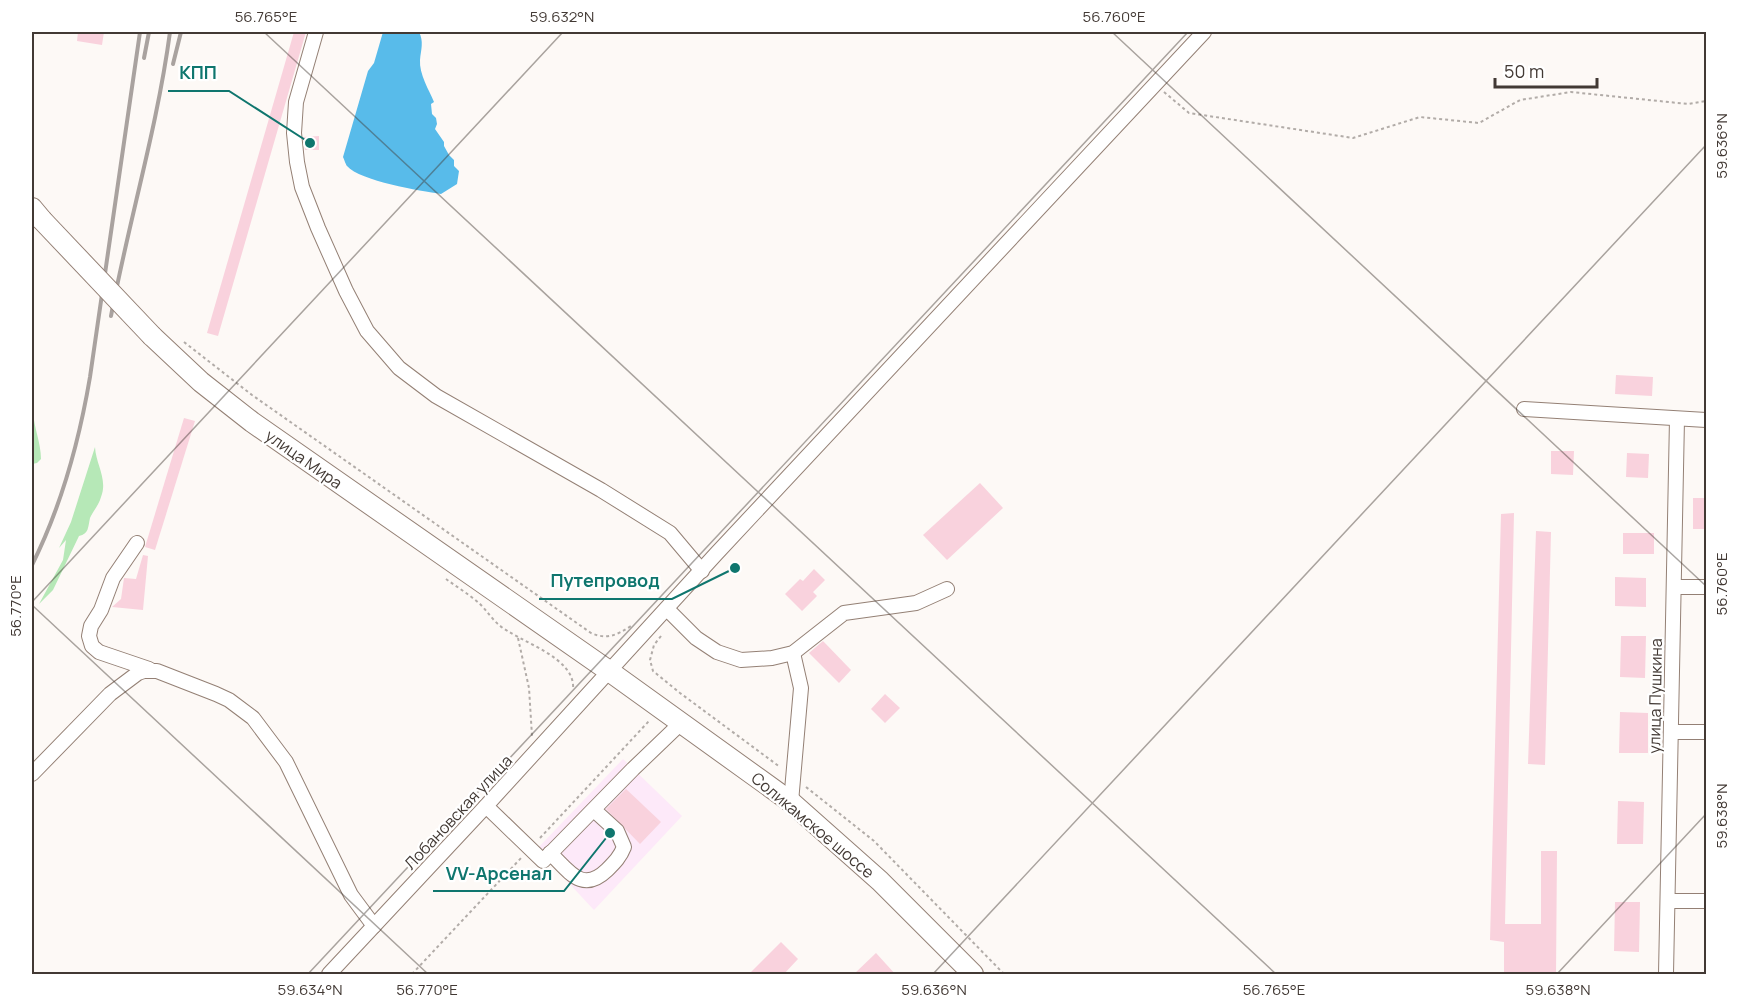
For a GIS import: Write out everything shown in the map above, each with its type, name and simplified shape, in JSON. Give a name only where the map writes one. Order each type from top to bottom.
[{"type":"highway","name":"улица Мира","points":[[37,214],[152,336],[201,382],[252,422],[609,671]]},
{"type":"highway","name":"Соликамское шоссе","points":[[609,671],[791,802],[880,881],[973,975]]},
{"type":"street","points":[[316,32],[296,102],[294,133],[298,168],[302,187],[318,228],[367,331],[399,368],[436,396],[601,490],[670,533],[702,571]]},
{"type":"street","name":"Лобановская улица","points":[[329,975],[1204,32]]},
{"type":"street","points":[[1524,409],[1707,420]]},
{"type":"street","name":"улица Пушкина","points":[[1666,975],[1677,419]]},
{"type":"street","points":[[137,543],[112,578],[101,610],[91,626],[89,636],[92,646],[99,652],[229,700],[253,718],[264,730],[298,782],[351,895],[374,926]]},
{"type":"street","points":[[1674,587],[1707,586]]},
{"type":"street","points":[[667,609],[696,638],[717,652],[741,660],[772,658],[793,653],[844,613],[916,603],[947,589]]},
{"type":"street","points":[[791,802],[801,688],[793,653]]},
{"type":"street","points":[[32,774],[119,686],[138,673],[151,670]]},
{"type":"street","points":[[486,807],[543,861],[681,723]]},
{"type":"street","points":[[1671,732],[1707,732]]},
{"type":"street","points":[[550,853],[576,878],[589,882],[599,878],[619,858],[624,847],[617,831],[594,810]]},
{"type":"street","points":[[1668,901],[1707,901]]},
{"type":"path","points":[[1156,84],[1189,113],[1353,138],[1420,117],[1479,123],[1520,100],[1571,92],[1689,104],[1707,101]]},
{"type":"path","points":[[182,340],[252,394],[591,633],[612,636],[633,625]]},
{"type":"path","points":[[498,624],[518,638],[533,643],[569,670],[574,681],[572,693]]},
{"type":"path","points":[[518,638],[528,682],[531,740],[540,731]]},
{"type":"path","points":[[653,671],[650,660],[654,645]]},
{"type":"shaded area","points":[[623,759],[682,816],[594,910],[537,849]]},
{"type":"green space","points":[[33,412],[41,459],[32,464]]},
{"type":"green space","points":[[95,447],[103,484],[100,500],[90,518],[88,530],[79,536],[53,590],[39,604],[63,560],[66,540],[59,548],[71,522]]},
{"type":"water","points":[[383,32],[419,32],[421,36],[420,65],[434,102],[431,104],[432,114],[437,124],[435,129],[454,160],[454,166],[459,171],[457,184],[441,194],[377,181],[354,171],[347,166],[343,157],[368,71],[374,63]]},
{"type":"building","points":[[78,32],[104,32],[102,45],[77,41]]},
{"type":"building","points":[[294,32],[306,32],[218,336],[207,333]]},
{"type":"building","points":[[319,136],[319,150],[305,150],[303,137]]},
{"type":"building","points":[[1616,375],[1653,377],[1652,396],[1615,394]]},
{"type":"building","points":[[184,418],[195,421],[155,550],[145,547]]},
{"type":"building","points":[[1551,451],[1574,451],[1573,475],[1551,474]]},
{"type":"building","points":[[1627,453],[1649,454],[1648,478],[1626,477]]},
{"type":"building","points":[[980,483],[1003,508],[947,560],[923,535]]},
{"type":"building","points":[[1693,498],[1707,498],[1707,529],[1693,529]]},
{"type":"building","points":[[1514,513],[1505,924],[1541,924],[1541,851],[1557,851],[1556,975],[1504,975],[1504,942],[1490,940],[1501,514]]},
{"type":"building","points":[[1536,531],[1551,532],[1545,765],[1528,764]]},
{"type":"building","points":[[1623,533],[1654,533],[1654,554],[1623,554]]},
{"type":"building","points":[[143,555],[148,556],[143,610],[112,607],[121,599],[124,578],[136,579]]},
{"type":"building","points":[[814,569],[825,580],[813,592],[817,596],[802,611],[785,594],[800,579],[803,581]]},
{"type":"building","points":[[1615,577],[1646,578],[1646,607],[1615,606]]},
{"type":"building","points":[[1621,636],[1646,636],[1645,678],[1620,677]]},
{"type":"building","points":[[823,641],[851,670],[839,683],[809,653]]},
{"type":"building","points":[[885,694],[900,708],[885,723],[871,709]]},
{"type":"building","points":[[1620,712],[1648,713],[1648,753],[1619,753]]},
{"type":"building","points":[[626,789],[661,822],[640,844],[606,809]]},
{"type":"building","points":[[1618,801],[1644,802],[1643,844],[1617,844]]},
{"type":"building","points":[[1615,902],[1640,902],[1639,952],[1614,951]]},
{"type":"building","points":[[781,942],[798,959],[783,975],[748,975]]},
{"type":"building","points":[[876,953],[896,975],[853,975]]},
{"type":"railway","points":[[32,565],[61,496],[86,401],[140,32]]},
{"type":"railway","points":[[144,58],[149,32]]},
{"type":"railway","points":[[111,316],[158,104],[170,32]]},
{"type":"railway","points":[[173,64],[181,32]]},
{"type":"place","name":"КПП","points":[[310,143]]},
{"type":"place","name":"Путепровод","points":[[735,568]]},
{"type":"place","name":"VV-Арсенал","points":[[610,833]]}]
